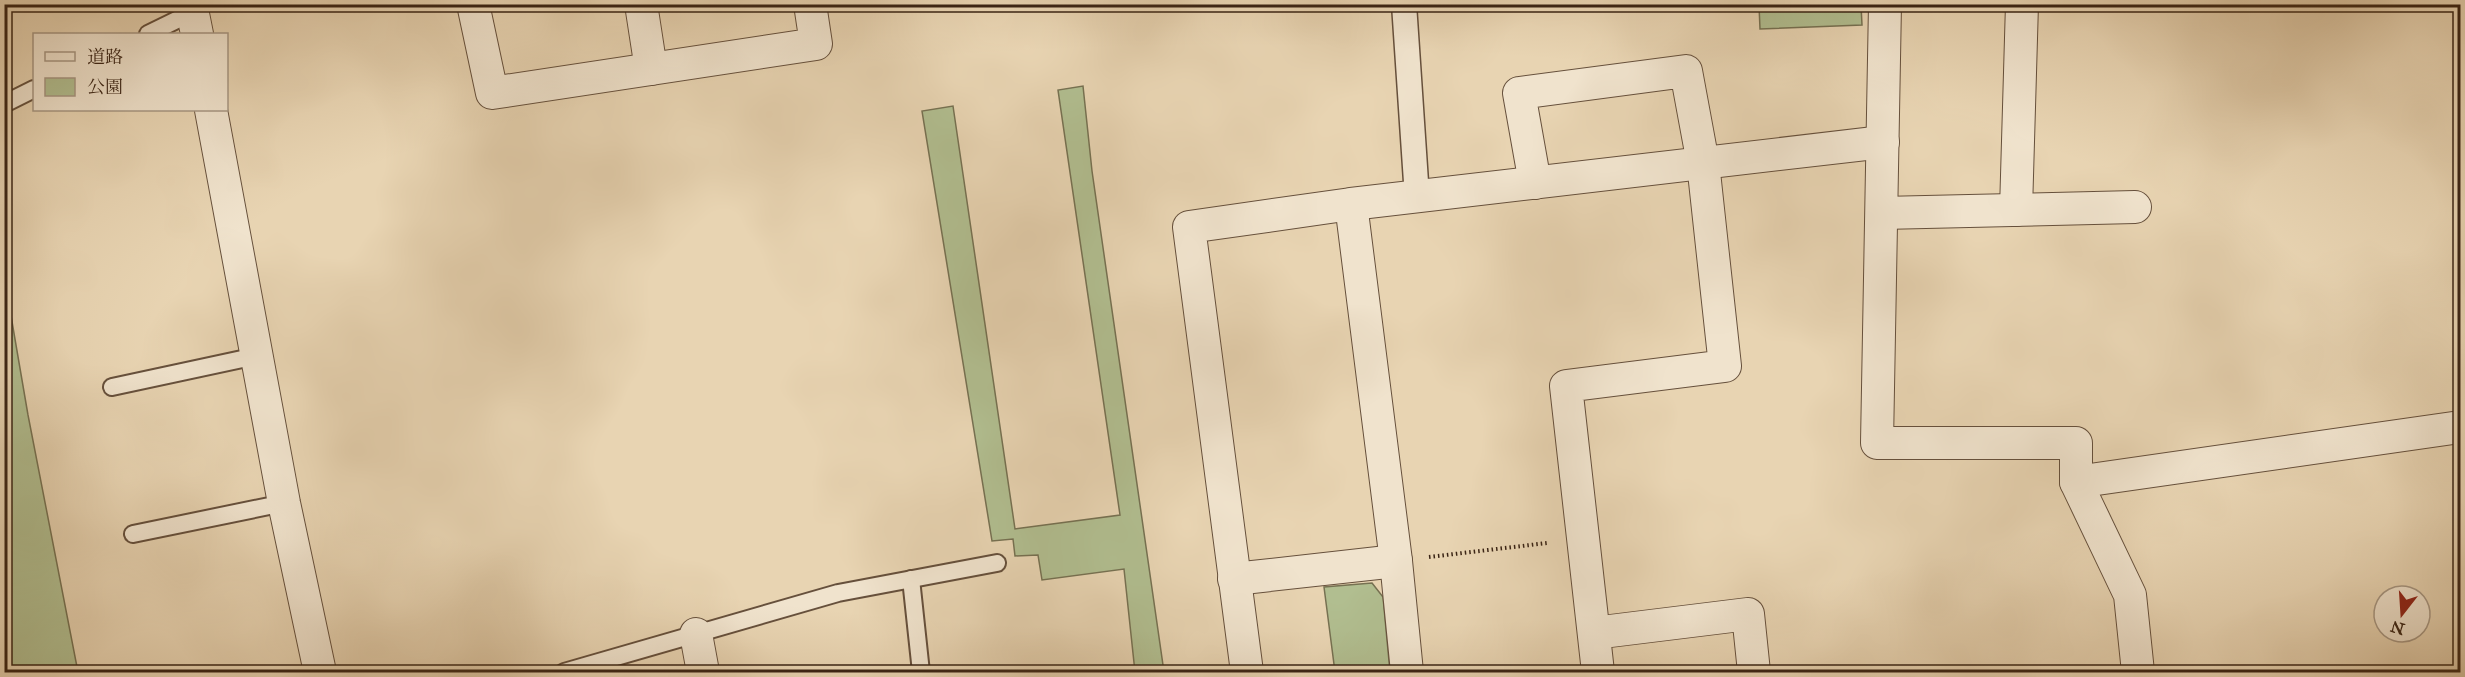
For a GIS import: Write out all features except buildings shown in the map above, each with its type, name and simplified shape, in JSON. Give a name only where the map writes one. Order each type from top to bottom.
[{"type":"street","points":[[473,4],[492,93],[816,44],[810,4]]},
{"type":"street","points":[[641,4],[651,69]]},
{"type":"street","points":[[1404,4],[1417,197]]},
{"type":"street","points":[[1885,4],[1877,443],[2076,443],[2076,483],[2130,595],[2138,672]]},
{"type":"street","points":[[2016,210],[2022,4]]},
{"type":"street","points":[[1535,183],[1519,93],[1686,71],[1703,163],[1725,366],[1566,386],[1598,672]]},
{"type":"street","points":[[211,111],[284,503],[320,672]]},
{"type":"street","points":[[1246,672],[1189,227],[1351,204],[1883,142]]},
{"type":"street","points":[[1351,204],[1396,561],[1407,672]]},
{"type":"street","points":[[1882,213],[2135,207]]},
{"type":"street","points":[[2076,483],[2460,427]]},
{"type":"street","points":[[1234,579],[1396,561]]},
{"type":"street","points":[[1594,633],[1748,614],[1754,672]]},
{"type":"street","points":[[696,634],[703,672]]},
{"type":"lane","points":[[151,33],[194,17]]},
{"type":"lane","points":[[4,104],[33,90]]},
{"type":"lane","points":[[111,387],[256,356]]},
{"type":"lane","points":[[133,534],[284,503]]},
{"type":"lane","points":[[564,672],[838,593],[998,563]]},
{"type":"lane","points":[[910,579],[921,672]]},
{"type":"path","points":[[1396,561],[1582,539]]},
{"type":"green space","points":[[1759,5],[1861,5],[1862,25],[1760,29]]},
{"type":"green space","points":[[1083,86],[1092,171],[1164,672],[1135,672],[1124,569],[1042,580],[1038,555],[1015,556],[1013,539],[992,541],[922,111],[953,106],[1015,529],[1120,515],[1058,90]]},
{"type":"green space","points":[[4,275],[28,415],[78,672],[5,672]]},
{"type":"green space","points":[[1372,583],[1383,597],[1390,672],[1335,672],[1324,587]]}]
